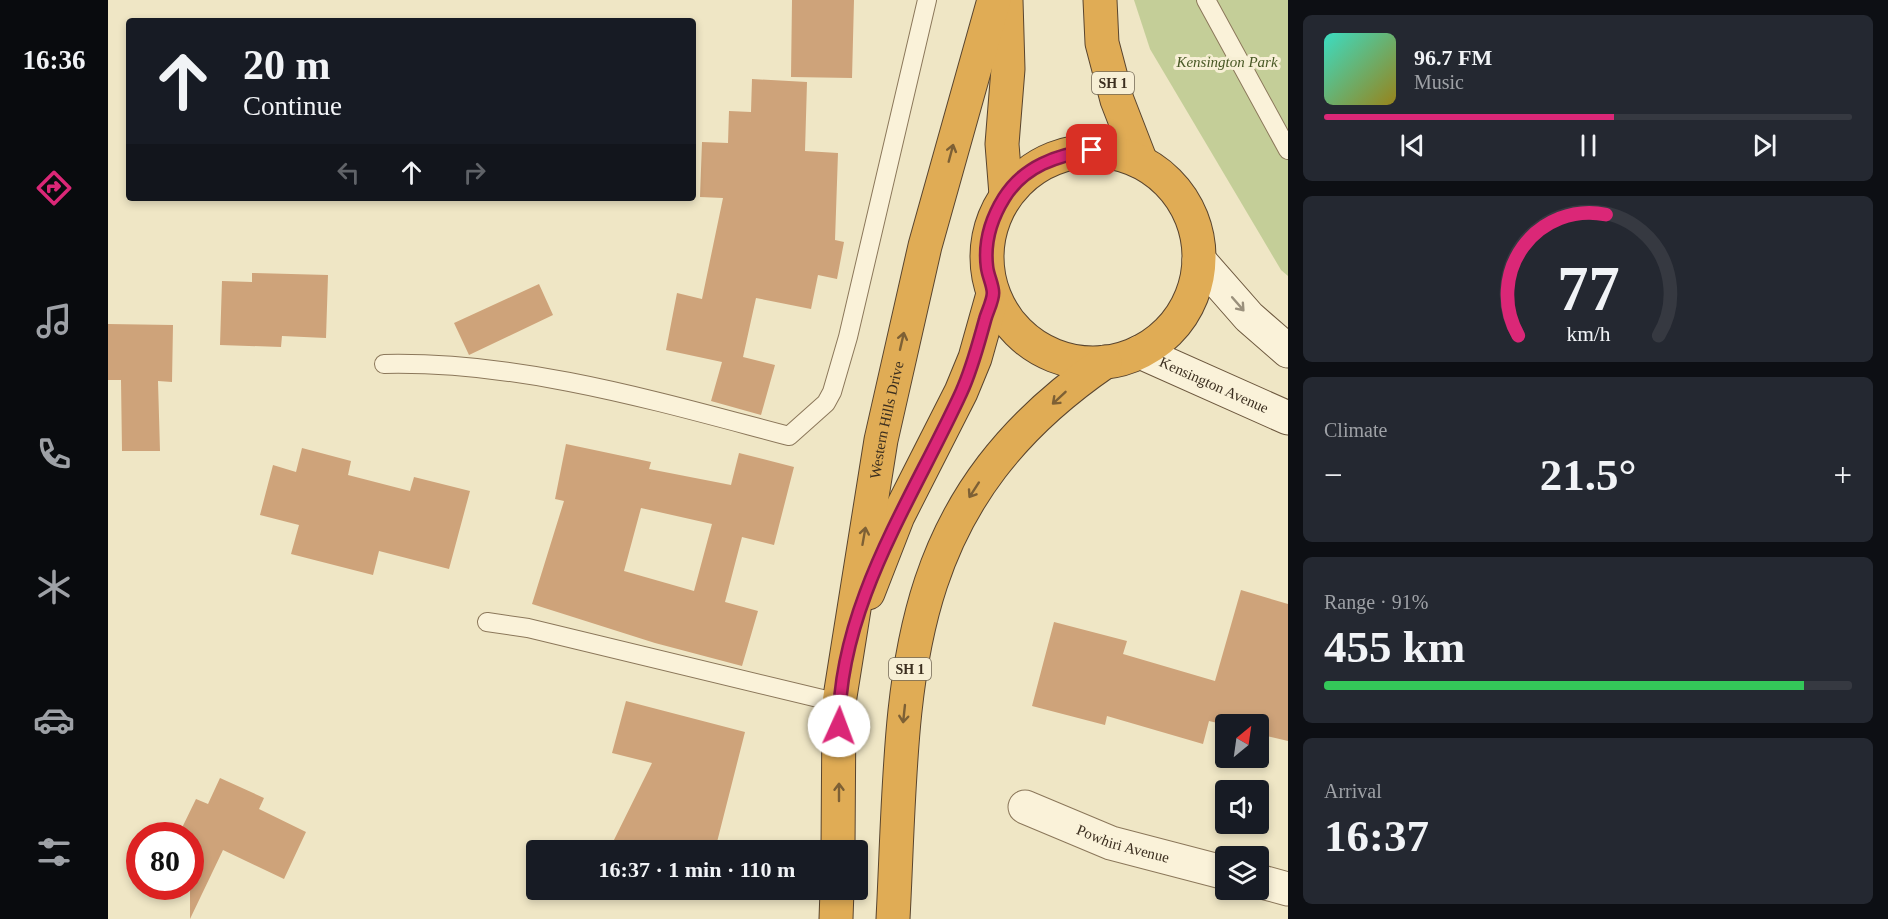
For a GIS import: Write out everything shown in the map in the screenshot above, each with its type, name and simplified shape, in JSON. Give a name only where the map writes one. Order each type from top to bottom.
[{"type":"highway","name":"Western Hills Drive","points":[[838,840],[839,703],[881,440],[925,246],[994,0]]},
{"type":"highway","points":[[1006,0],[1008,69],[1002,144],[1006,195]]},
{"type":"highway","name":"SH 1","points":[[893,919],[904,714],[913,647],[928,585],[945,541],[984,475],[1010,444],[1069,388],[1105,362],[1140,352],[1155,343],[1179,319],[1194,291],[1199,260],[1195,226],[1180,195],[1169,182],[1141,162],[1117,100],[1102,43],[1100,0]]},
{"type":"highway","points":[[1105,362],[1065,359],[1029,342],[1002,312],[993,294],[987,272],[986,250],[992,221],[1006,195],[1023,176],[1043,162],[1067,153],[1092,150],[1117,153],[1141,162]]},
{"type":"highway","points":[[850,636],[898,516],[962,392],[975,358],[993,294]]},
{"type":"highway","points":[[836,919],[837,900]]},
{"type":"main road","points":[[1199,260],[1249,317],[1288,351]]},
{"type":"main road","name":"Kensington Avenue","points":[[1140,352],[1288,418]]},
{"type":"main road","name":"Powhiri Avenue","points":[[1025,807],[1111,843],[1215,870]]},
{"type":"main road","points":[[1269,884],[1288,889]]},
{"type":"lane","points":[[384,364],[424,363],[569,381],[607,388],[789,436],[826,403],[832,392],[856,304],[927,0]]},
{"type":"lane","points":[[1206,0],[1288,150]]},
{"type":"lane","points":[[487,622],[528,628],[839,703]]},
{"type":"green space","name":"Kensington Park","points":[[1134,0],[1288,0],[1288,276],[1281,270],[1150,49]]},
{"type":"building","points":[[792,0],[854,0],[852,78],[791,77]]},
{"type":"building","points":[[752,79],[807,82],[805,151],[838,153],[835,240],[844,242],[837,279],[818,275],[811,309],[756,298],[743,357],[775,365],[761,415],[711,401],[722,362],[666,350],[677,293],[702,299],[723,198],[700,197],[702,142],[728,143],[729,111],[751,112]]},
{"type":"building","points":[[252,273],[328,275],[326,338],[282,336],[281,347],[220,345],[222,281],[252,282]]},
{"type":"building","points":[[539,284],[553,315],[469,355],[454,323]]},
{"type":"building","points":[[108,324],[173,325],[172,382],[158,381],[160,451],[122,451],[121,380],[108,380]]},
{"type":"building","points":[[566,444],[651,462],[649,469],[731,485],[739,453],[794,467],[774,545],[742,537],[725,602],[758,611],[742,666],[655,643],[532,604],[564,501],[555,499]],"holes":[[[641,508],[712,524],[694,591],[624,571]]]},
{"type":"building","points":[[302,448],[351,461],[348,475],[410,491],[414,477],[470,491],[449,569],[379,551],[373,575],[291,554],[299,525],[260,515],[273,465],[296,472]]},
{"type":"building","points":[[1241,590],[1288,604],[1288,741],[1269,737],[1269,714],[1215,714],[1215,722],[1209,721],[1203,744],[1107,716],[1105,725],[1032,706],[1054,622],[1127,641],[1123,654],[1215,681]]},
{"type":"building","points":[[626,701],[745,732],[718,840],[614,840],[652,763],[612,753]]},
{"type":"building","points":[[220,778],[264,798],[259,809],[306,832],[284,879],[223,850],[204,890],[204,822],[185,822],[196,799],[208,804]]},
{"type":"building","points":[[190,900],[199,900],[190,919]]},
{"type":"route","points":[[839,726],[839,703],[850,636],[898,516],[962,392],[975,358],[993,294],[986,265],[988,235],[992,221],[1006,195],[1023,176],[1043,162],[1067,153],[1092,150]]}]
